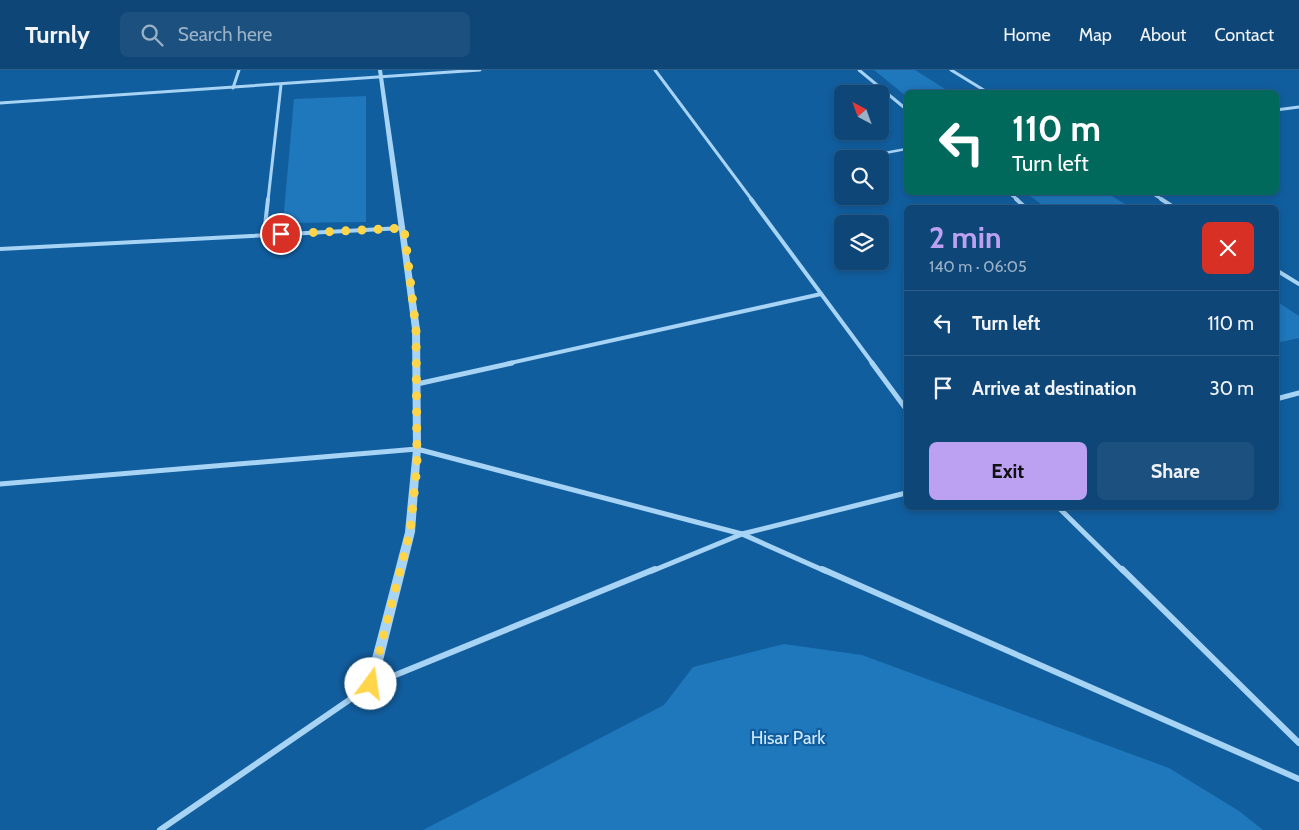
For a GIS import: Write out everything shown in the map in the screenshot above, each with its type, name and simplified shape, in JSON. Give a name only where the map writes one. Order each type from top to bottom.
[{"type":"street","points":[[233,88],[239,70]]},
{"type":"street","points":[[0,104],[281,85],[380,74],[480,70]]},
{"type":"street","points":[[655,70],[904,406]]},
{"type":"street","points":[[859,70],[904,107]]},
{"type":"street","points":[[951,70],[984,90]]},
{"type":"street","points":[[371,684],[410,532],[417,449],[416,329],[404,228],[380,74]]},
{"type":"street","points":[[264,235],[281,85]]},
{"type":"street","points":[[1279,110],[1299,107]]},
{"type":"street","points":[[1011,195],[1023,205]]},
{"type":"street","points":[[1155,195],[1170,205]]},
{"type":"street","points":[[0,249],[404,228]]},
{"type":"street","points":[[1279,272],[1299,284]]},
{"type":"street","points":[[417,384],[821,294]]},
{"type":"street","points":[[1279,398],[1299,393]]},
{"type":"street","points":[[0,484],[417,449],[742,534],[1299,779]]},
{"type":"street","points":[[160,830],[371,684],[742,534],[904,494]]},
{"type":"street","points":[[1061,510],[1299,743]]},
{"type":"lane","points":[[889,152],[904,148]]},
{"type":"green space","points":[[874,70],[915,70],[947,90],[904,90],[904,94]]},
{"type":"green space","points":[[366,96],[366,222],[283,223],[294,99]]},
{"type":"green space","points":[[1029,195],[1110,195],[1127,205],[1042,205]]},
{"type":"green space","points":[[1279,303],[1299,316],[1299,338],[1279,342]]},
{"type":"green space","name":"Hisar Park","points":[[784,644],[862,655],[1169,768],[1239,811],[1263,830],[423,830],[664,705],[693,667]]},
{"type":"route","points":[[281,234],[404,228],[416,329],[417,466],[410,532],[371,684]]}]
